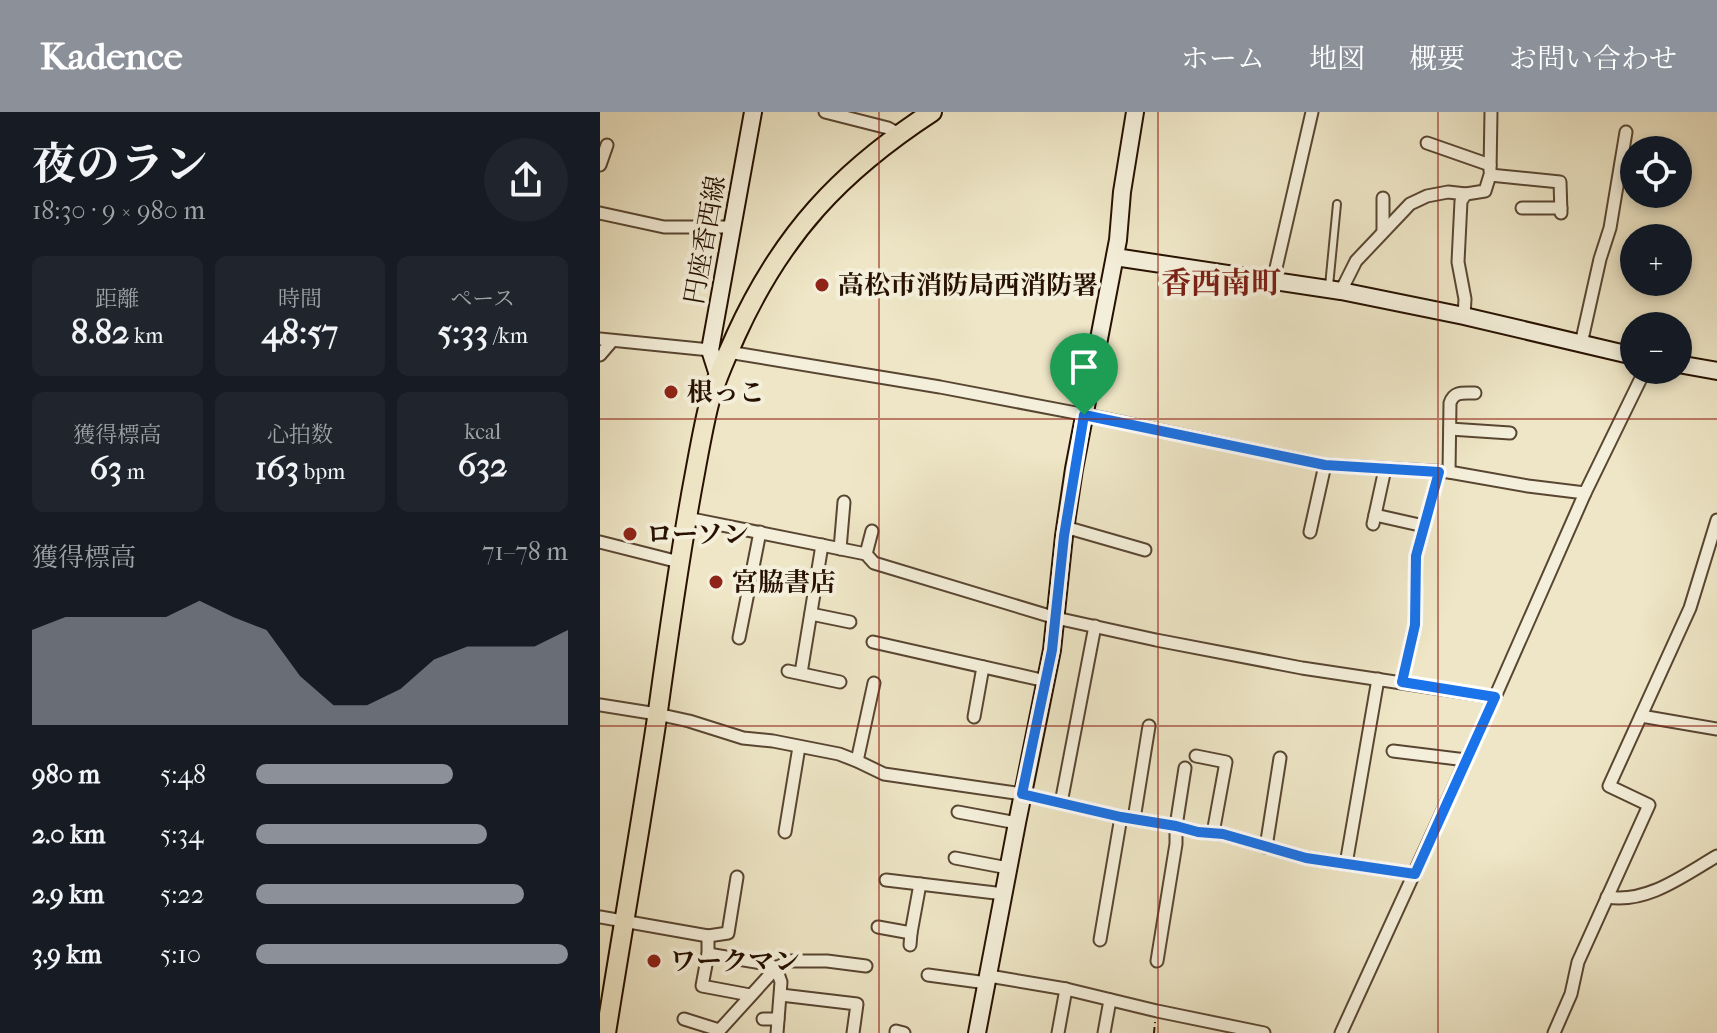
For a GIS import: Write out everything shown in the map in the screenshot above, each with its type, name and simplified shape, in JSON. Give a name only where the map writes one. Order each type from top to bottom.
[{"type":"main road","points":[[606,1033],[679,562],[708,406],[718,375],[719,351],[778,257],[830,192],[874,153],[932,112]]},
{"type":"street","name":"円座香西線","points":[[719,351],[731,227],[753,112]]},
{"type":"street","points":[[825,112],[888,128],[899,134]]},
{"type":"street","points":[[977,1033],[1046,681],[1065,527],[1115,257],[1135,112]]},
{"type":"street","points":[[1273,281],[1312,112]]},
{"type":"street","points":[[1335,290],[1356,261],[1410,204],[1427,196],[1448,192],[1466,194],[1485,191],[1490,170],[1491,112]]},
{"type":"street","points":[[1581,344],[1610,228],[1626,132]]},
{"type":"street","points":[[1427,143],[1490,170],[1560,182],[1561,210],[1522,208]]},
{"type":"street","points":[[600,165],[607,145]]},
{"type":"street","points":[[1464,316],[1465,299],[1458,262],[1461,201],[1466,194]]},
{"type":"street","points":[[1383,198],[1383,231]]},
{"type":"street","points":[[600,213],[664,227],[731,227]]},
{"type":"street","points":[[1115,257],[1335,290],[1620,353]]},
{"type":"street","points":[[600,355],[606,340],[719,351],[940,387],[1325,465],[1444,472],[1585,493]]},
{"type":"street","points":[[1692,367],[1717,371]]},
{"type":"street","points":[[1341,1033],[1585,493],[1638,384]]},
{"type":"street","points":[[1402,682],[1415,625],[1416,556],[1444,472],[1450,403],[1457,393],[1475,393]]},
{"type":"street","points":[[1450,429],[1510,433]]},
{"type":"street","points":[[1310,532],[1325,465]]},
{"type":"street","points":[[1385,469],[1374,520],[1424,526]]},
{"type":"street","points":[[840,549],[844,502]]},
{"type":"street","points":[[687,518],[866,554],[874,563],[1056,618],[1287,665],[1495,697]]},
{"type":"street","points":[[1554,1033],[1571,994],[1578,962],[1649,805],[1609,786],[1690,608],[1717,520]]},
{"type":"street","points":[[1065,527],[1145,550]]},
{"type":"street","points":[[866,554],[872,531]]},
{"type":"street","points":[[739,638],[760,532]]},
{"type":"street","points":[[600,542],[679,562]]},
{"type":"street","points":[[822,545],[823,575],[795,672],[840,682]]},
{"type":"street","points":[[811,614],[850,622]]},
{"type":"street","points":[[1061,803],[1095,626]]},
{"type":"street","points":[[873,642],[1046,681]]},
{"type":"street","points":[[974,717],[983,667]]},
{"type":"street","points":[[1346,864],[1378,679]]},
{"type":"street","points":[[857,761],[874,683]]},
{"type":"street","points":[[600,705],[689,721],[743,738],[839,754],[884,774],[1022,794],[1198,832],[1223,834],[1306,858],[1415,874]]},
{"type":"street","points":[[1641,716],[1717,729]]},
{"type":"street","points":[[1100,940],[1149,726]]},
{"type":"street","points":[[785,832],[799,747]]},
{"type":"street","points":[[1393,751],[1466,760]]},
{"type":"street","points":[[1196,756],[1226,762],[1213,833]]},
{"type":"street","points":[[1266,847],[1280,758]]},
{"type":"street","points":[[1157,961],[1185,768]]},
{"type":"street","points":[[958,812],[1017,823]]},
{"type":"street","points":[[1607,897],[1620,900],[1648,894],[1717,856]]},
{"type":"street","points":[[955,858],[1008,868]]},
{"type":"street","points":[[600,917],[708,936],[728,933],[737,877]]},
{"type":"street","points":[[886,880],[1004,894]]},
{"type":"street","points":[[878,927],[911,939],[920,884]]},
{"type":"street","points":[[708,936],[702,986],[750,995]]},
{"type":"street","points":[[708,954],[776,968],[781,982],[777,1033]]},
{"type":"street","points":[[684,1019],[718,1032],[776,968],[789,961],[827,961],[866,966]]},
{"type":"street","points":[[928,975],[1066,989],[1264,1033]]},
{"type":"street","points":[[1058,1033],[1066,989]]},
{"type":"street","points":[[781,995],[857,1004],[853,1033]]},
{"type":"street","points":[[1104,1033],[1110,1000]]},
{"type":"street","points":[[763,1019],[778,1019]]},
{"type":"street","points":[[896,1033],[904,1033]]},
{"type":"lane","points":[[1335,290],[1337,204]]},
{"type":"place","name":"高松市消防局西消防署","points":[[822,285]]},
{"type":"place","name":"根っこ","points":[[671,392]]},
{"type":"place","name":"ローソン","points":[[630,534]]},
{"type":"place","name":"宮脇書店","points":[[716,582]]},
{"type":"place","name":"ワークマン","points":[[654,961]]},
{"type":"district","name":"香西南町","points":[[1221,283]]},
{"type":"route","points":[[1084,415],[1325,465],[1439,472],[1416,556],[1415,625],[1402,682],[1495,697],[1415,874],[1306,858],[1223,834],[1121,817],[1022,794],[1052,650],[1064,536],[1084,415]]}]
